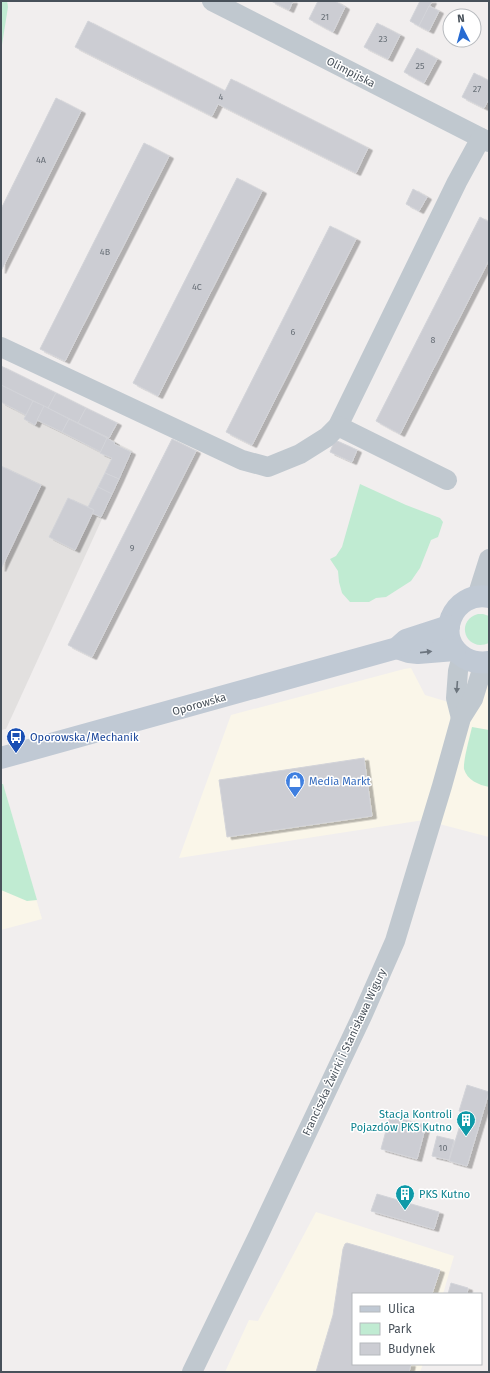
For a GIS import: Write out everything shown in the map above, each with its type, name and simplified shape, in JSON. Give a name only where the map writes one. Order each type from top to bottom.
[{"type":"street","name":"Olimpijska","points":[[212,1],[485,140]]},
{"type":"street","points":[[1,348],[242,460],[268,467],[300,454],[327,437],[338,426],[454,188],[485,140]]},
{"type":"street","points":[[338,426],[447,480]]},
{"type":"street","points":[[488,662],[474,662],[459,653],[449,636],[449,626],[452,614],[460,604],[471,598],[483,597],[489,559]]},
{"type":"street","name":"Oporowska","points":[[1,758],[397,648],[406,640],[449,626]]},
{"type":"street","name":"Oporowska","points":[[397,648],[409,652],[459,653]]},
{"type":"street","name":"Franciszka Żwirki i Stanisława Wigury","points":[[459,653],[456,698],[461,718]]},
{"type":"street","name":"Franciszka Żwirki i Stanisława Wigury","points":[[192,1372],[362,1016],[395,941],[461,718],[473,699],[481,673],[488,662]]},
{"type":"shaded area","points":[[1,387],[133,451],[6,729],[1,730]]},
{"type":"shaded area","points":[[411,668],[425,695],[475,710],[489,678],[489,837],[424,820],[179,858],[231,715]]},
{"type":"shaded area","points":[[4,788],[42,919],[1,930],[1,789]]},
{"type":"shaded area","points":[[316,1212],[454,1256],[443,1293],[352,1293],[352,1365],[423,1365],[420,1372],[225,1372],[249,1320],[258,1321]]},
{"type":"green space","points":[[1,1],[7,1],[8,7],[1,51]]},
{"type":"green space","points":[[360,484],[406,505],[440,518],[443,522],[438,537],[431,540],[420,568],[411,581],[386,597],[376,598],[369,602],[350,602],[342,593],[338,571],[330,559],[336,556],[342,547]]},
{"type":"green space","points":[[478,614],[489,616],[489,643],[481,645],[474,644],[469,640],[465,629],[466,623]]},
{"type":"green space","points":[[472,727],[489,730],[489,787],[481,785],[471,779],[464,769]]},
{"type":"green space","points":[[1,784],[3,784],[37,900],[27,901],[1,890]]},
{"type":"building","points":[[271,1],[293,1],[289,10]]},
{"type":"building","points":[[318,1],[335,1],[345,7],[333,32],[309,19]]},
{"type":"building","points":[[420,1],[432,1],[419,26],[410,21]]},
{"type":"building","points":[[429,6],[439,11],[429,31],[419,26]]},
{"type":"building","points":[[88,21],[225,91],[231,79],[368,148],[356,173],[218,104],[212,116],[75,47]]},
{"type":"building","points":[[377,23],[400,35],[388,59],[364,47]]},
{"type":"building","points":[[417,48],[437,59],[424,83],[404,72]]},
{"type":"building","points":[[474,73],[489,81],[489,99],[484,108],[462,97]]},
{"type":"building","points":[[56,98],[81,111],[1,271],[1,209]]},
{"type":"building","points":[[144,143],[169,156],[65,361],[40,349]]},
{"type":"building","points":[[237,178],[262,191],[158,396],[133,383]]},
{"type":"building","points":[[413,189],[427,197],[419,211],[406,204]]},
{"type":"building","points":[[480,217],[489,222],[489,260],[400,434],[376,421]]},
{"type":"building","points":[[330,226],[356,239],[252,445],[226,432]]},
{"type":"building","points":[[1,366],[56,393],[48,408],[1,385]]},
{"type":"building","points":[[1,385],[33,401],[26,415],[1,402]]},
{"type":"building","points":[[56,393],[86,408],[78,423],[48,408]]},
{"type":"building","points":[[33,401],[44,406],[35,425],[24,419]]},
{"type":"building","points":[[44,406],[69,419],[62,432],[37,420]]},
{"type":"building","points":[[86,408],[117,423],[109,438],[78,423]]},
{"type":"building","points":[[69,419],[107,438],[101,452],[62,432]]},
{"type":"building","points":[[107,438],[115,443],[114,444],[131,452],[119,479],[105,473],[112,458],[100,453]]},
{"type":"building","points":[[172,439],[196,451],[92,657],[68,645]]},
{"type":"building","points":[[335,440],[357,450],[352,462],[330,452]]},
{"type":"building","points":[[1,466],[41,485],[1,569]]},
{"type":"building","points":[[105,473],[119,479],[112,494],[98,487]]},
{"type":"building","points":[[98,487],[112,494],[101,517],[92,513],[94,510],[88,507]]},
{"type":"building","points":[[68,498],[94,510],[75,550],[49,537]]},
{"type":"building","name":"Media Markt","points":[[364,758],[372,816],[227,837],[219,780]]},
{"type":"building","name":"Stacja Kontroli Pojazdów PKS Kutno","points":[[467,1085],[489,1092],[467,1166],[449,1161],[464,1112],[459,1111]]},
{"type":"building","points":[[390,1116],[426,1125],[417,1159],[381,1149]]},
{"type":"building","points":[[437,1136],[454,1140],[449,1160],[432,1156]]},
{"type":"building","name":"PKS Kutno","points":[[377,1194],[439,1212],[434,1229],[371,1211]]},
{"type":"building","points":[[347,1243],[440,1270],[432,1293],[352,1293],[352,1365],[411,1365],[409,1372],[316,1372],[333,1315],[345,1244]]},
{"type":"building","points":[[451,1283],[468,1288],[467,1293],[448,1293]]},
{"type":"place","name":"Oporowska/Mechanik","points":[[16,754]]},
{"type":"place","name":"Media Markt","points":[[295,798]]},
{"type":"place","name":"Stacja Kontroli Pojazdów PKS Kutno","points":[[466,1137]]},
{"type":"place","name":"PKS Kutno","points":[[405,1211]]}]
